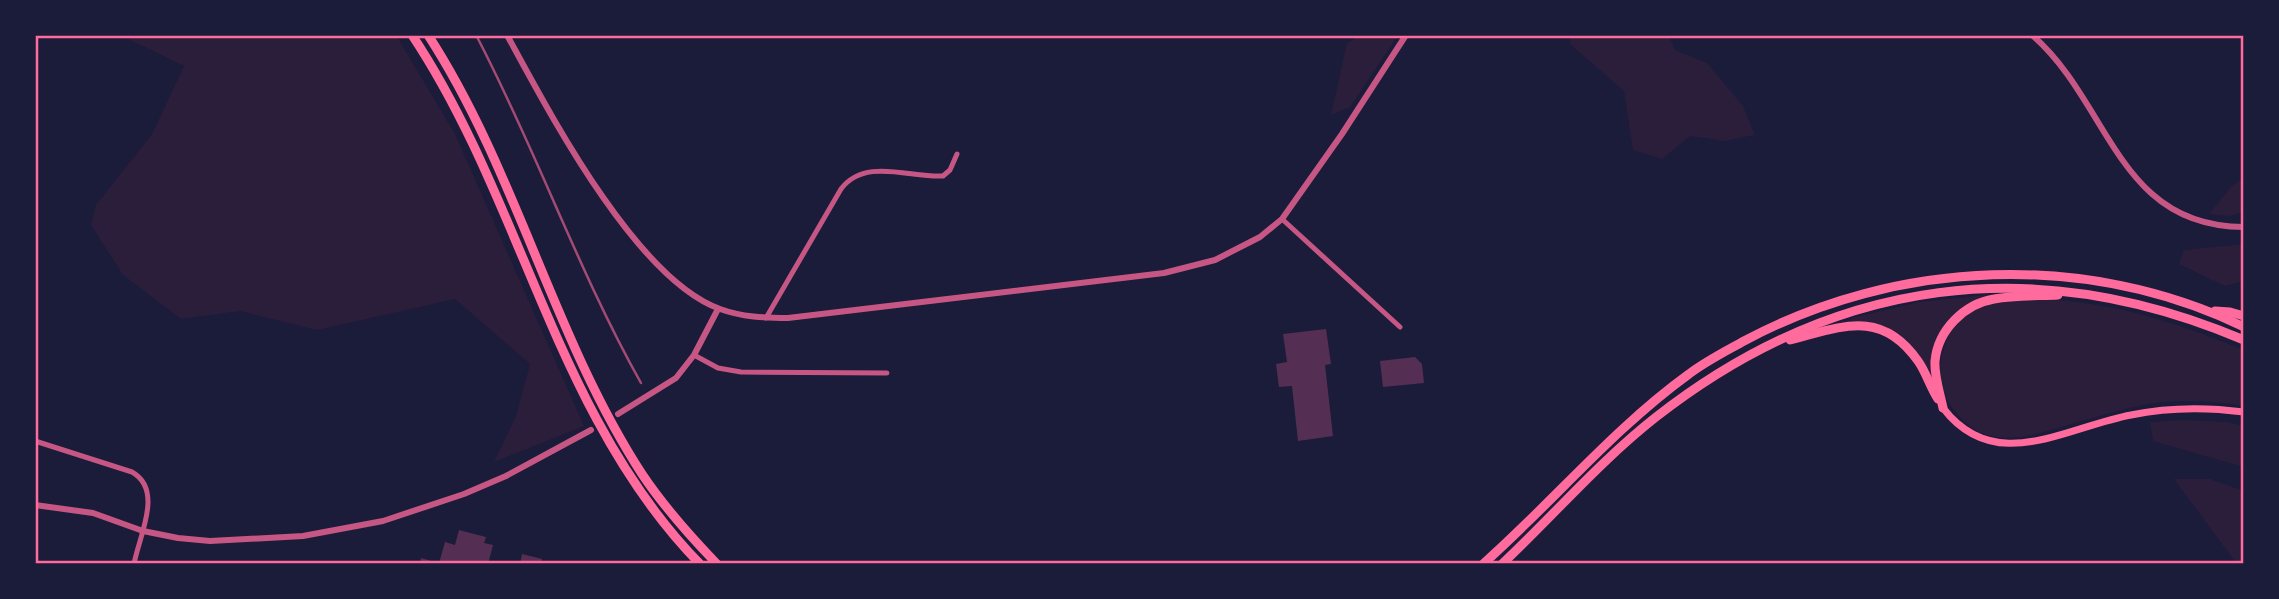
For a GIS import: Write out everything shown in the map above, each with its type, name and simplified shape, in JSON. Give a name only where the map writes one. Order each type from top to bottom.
[{"type":"highway","points":[[412,35],[456,111],[549,324],[585,399],[645,500],[700,564]]},
{"type":"highway","points":[[428,35],[467,103],[561,317],[620,436],[643,475],[679,524],[717,564]]},
{"type":"highway","points":[[1483,564],[1606,444],[1691,372],[1768,328],[1840,300],[1916,282],[2007,274],[2089,280],[2153,293],[2211,311],[2244,327]]},
{"type":"highway","points":[[1502,564],[1654,419],[1698,386],[1762,347],[1853,310],[1894,300],[1978,289],[2040,289],[2088,294],[2158,309],[2244,340]]},
{"type":"highway","points":[[1943,408],[1935,363],[1945,330],[1960,315],[1972,306],[1990,299],[2088,294]]},
{"type":"highway","points":[[2211,311],[2244,316]]},
{"type":"highway","points":[[1762,347],[1848,325],[1873,327],[1887,332],[1905,345],[1919,362],[1943,408]]},
{"type":"main road","points":[[1943,408],[1969,433],[2000,444],[2038,441],[2098,423],[2157,410],[2182,408],[2244,412]]},
{"type":"street","points":[[507,35],[575,153],[628,230],[658,265],[681,287],[718,309],[743,316],[766,318],[807,316],[1164,273],[1215,260],[1260,237],[1282,219],[1342,134],[1406,35]]},
{"type":"street","points":[[2032,35],[2057,61],[2123,162],[2152,196],[2170,209],[2208,225],[2244,227]]},
{"type":"street","points":[[766,318],[841,189],[853,176],[869,172],[943,176],[950,170],[957,154]]},
{"type":"street","points":[[1282,219],[1400,327]]},
{"type":"street","points":[[618,414],[676,378],[694,355],[718,309]]},
{"type":"street","points":[[694,355],[718,369],[741,372],[887,373]]},
{"type":"street","points":[[35,505],[93,513],[143,531],[178,538],[211,541],[303,536],[383,521],[464,494],[506,476],[591,430]]},
{"type":"street","points":[[35,441],[132,472],[145,481],[148,508],[134,564]]},
{"type":"shaded area","points":[[120,35],[396,35],[455,134],[584,426],[494,462],[516,416],[530,364],[455,299],[317,330],[240,311],[181,319],[123,275],[91,225],[96,205],[152,134],[184,66]]},
{"type":"shaded area","points":[[1362,35],[1398,35],[1350,107],[1331,115],[1347,43]]},
{"type":"shaded area","points":[[1570,35],[1668,35],[1675,50],[1707,63],[1743,106],[1755,135],[1724,141],[1690,136],[1662,159],[1633,150],[1624,91],[1570,44]]},
{"type":"shaded area","points":[[2244,177],[2244,212],[2230,216],[2209,214],[2232,186]]},
{"type":"shaded area","points":[[2244,244],[2244,281],[2225,286],[2179,264],[2184,250]]},
{"type":"shaded area","points":[[1985,295],[1959,310],[1942,328],[1933,352],[1934,381],[1909,348],[1891,332],[1868,323],[1852,321],[1851,318],[1919,302]]},
{"type":"shaded area","points":[[2006,300],[2068,301],[2120,309],[2183,327],[2244,350],[2244,406],[2196,401],[2160,402],[2019,437],[2003,438],[1974,429],[1960,418],[1944,393],[1940,377],[1941,359],[1949,335],[1966,315],[1989,304]]},
{"type":"shaded area","points":[[2150,422],[2227,422],[2244,426],[2244,467],[2153,441]]},
{"type":"shaded area","points":[[2174,479],[2210,479],[2244,491],[2244,564],[2237,564]]},
{"type":"building","points":[[1326,329],[1331,364],[1325,365],[1333,436],[1298,441],[1292,386],[1279,387],[1276,364],[1287,362],[1283,334]]},
{"type":"building","points":[[1415,357],[1422,364],[1424,383],[1383,387],[1380,361]]},
{"type":"building","points":[[459,530],[486,537],[484,543],[493,545],[488,564],[420,564],[421,558],[439,563],[445,542],[455,545]]},
{"type":"building","points":[[522,554],[542,559],[541,564],[520,564]]},
{"type":"railway","points":[[476,35],[597,297],[641,383]]}]
